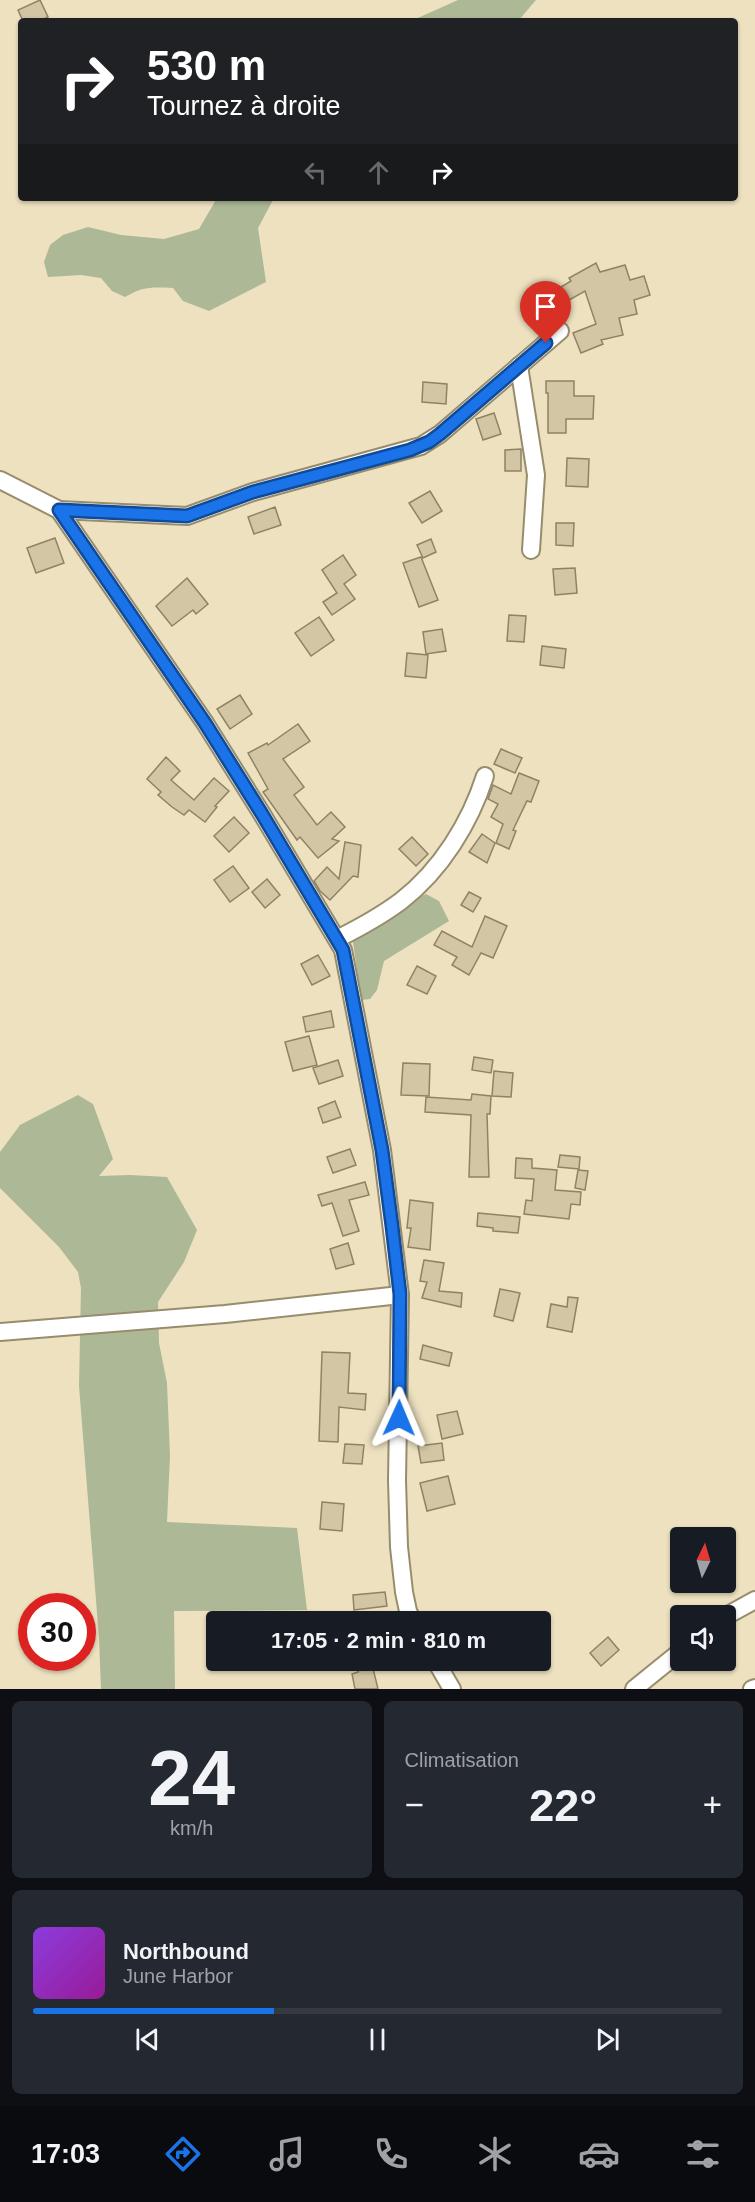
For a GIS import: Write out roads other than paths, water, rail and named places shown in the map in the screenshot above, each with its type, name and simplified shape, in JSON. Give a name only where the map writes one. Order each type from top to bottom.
[{"type":"street","points":[[0,480],[59,510],[187,516],[253,492],[410,450],[429,442],[560,331]]},
{"type":"street","points":[[519,366],[536,474],[531,550]]},
{"type":"street","points":[[59,510],[205,723],[337,939],[347,962],[382,1150],[400,1294],[399,1547],[408,1611]]},
{"type":"street","points":[[337,939],[372,921],[416,888],[463,829],[478,800],[485,776]]},
{"type":"street","points":[[0,1332],[225,1314],[400,1294]]},
{"type":"street","points":[[736,1610],[755,1600]]},
{"type":"street","points":[[634,1689],[670,1660]]},
{"type":"street","points":[[441,1671],[452,1689]]}]
